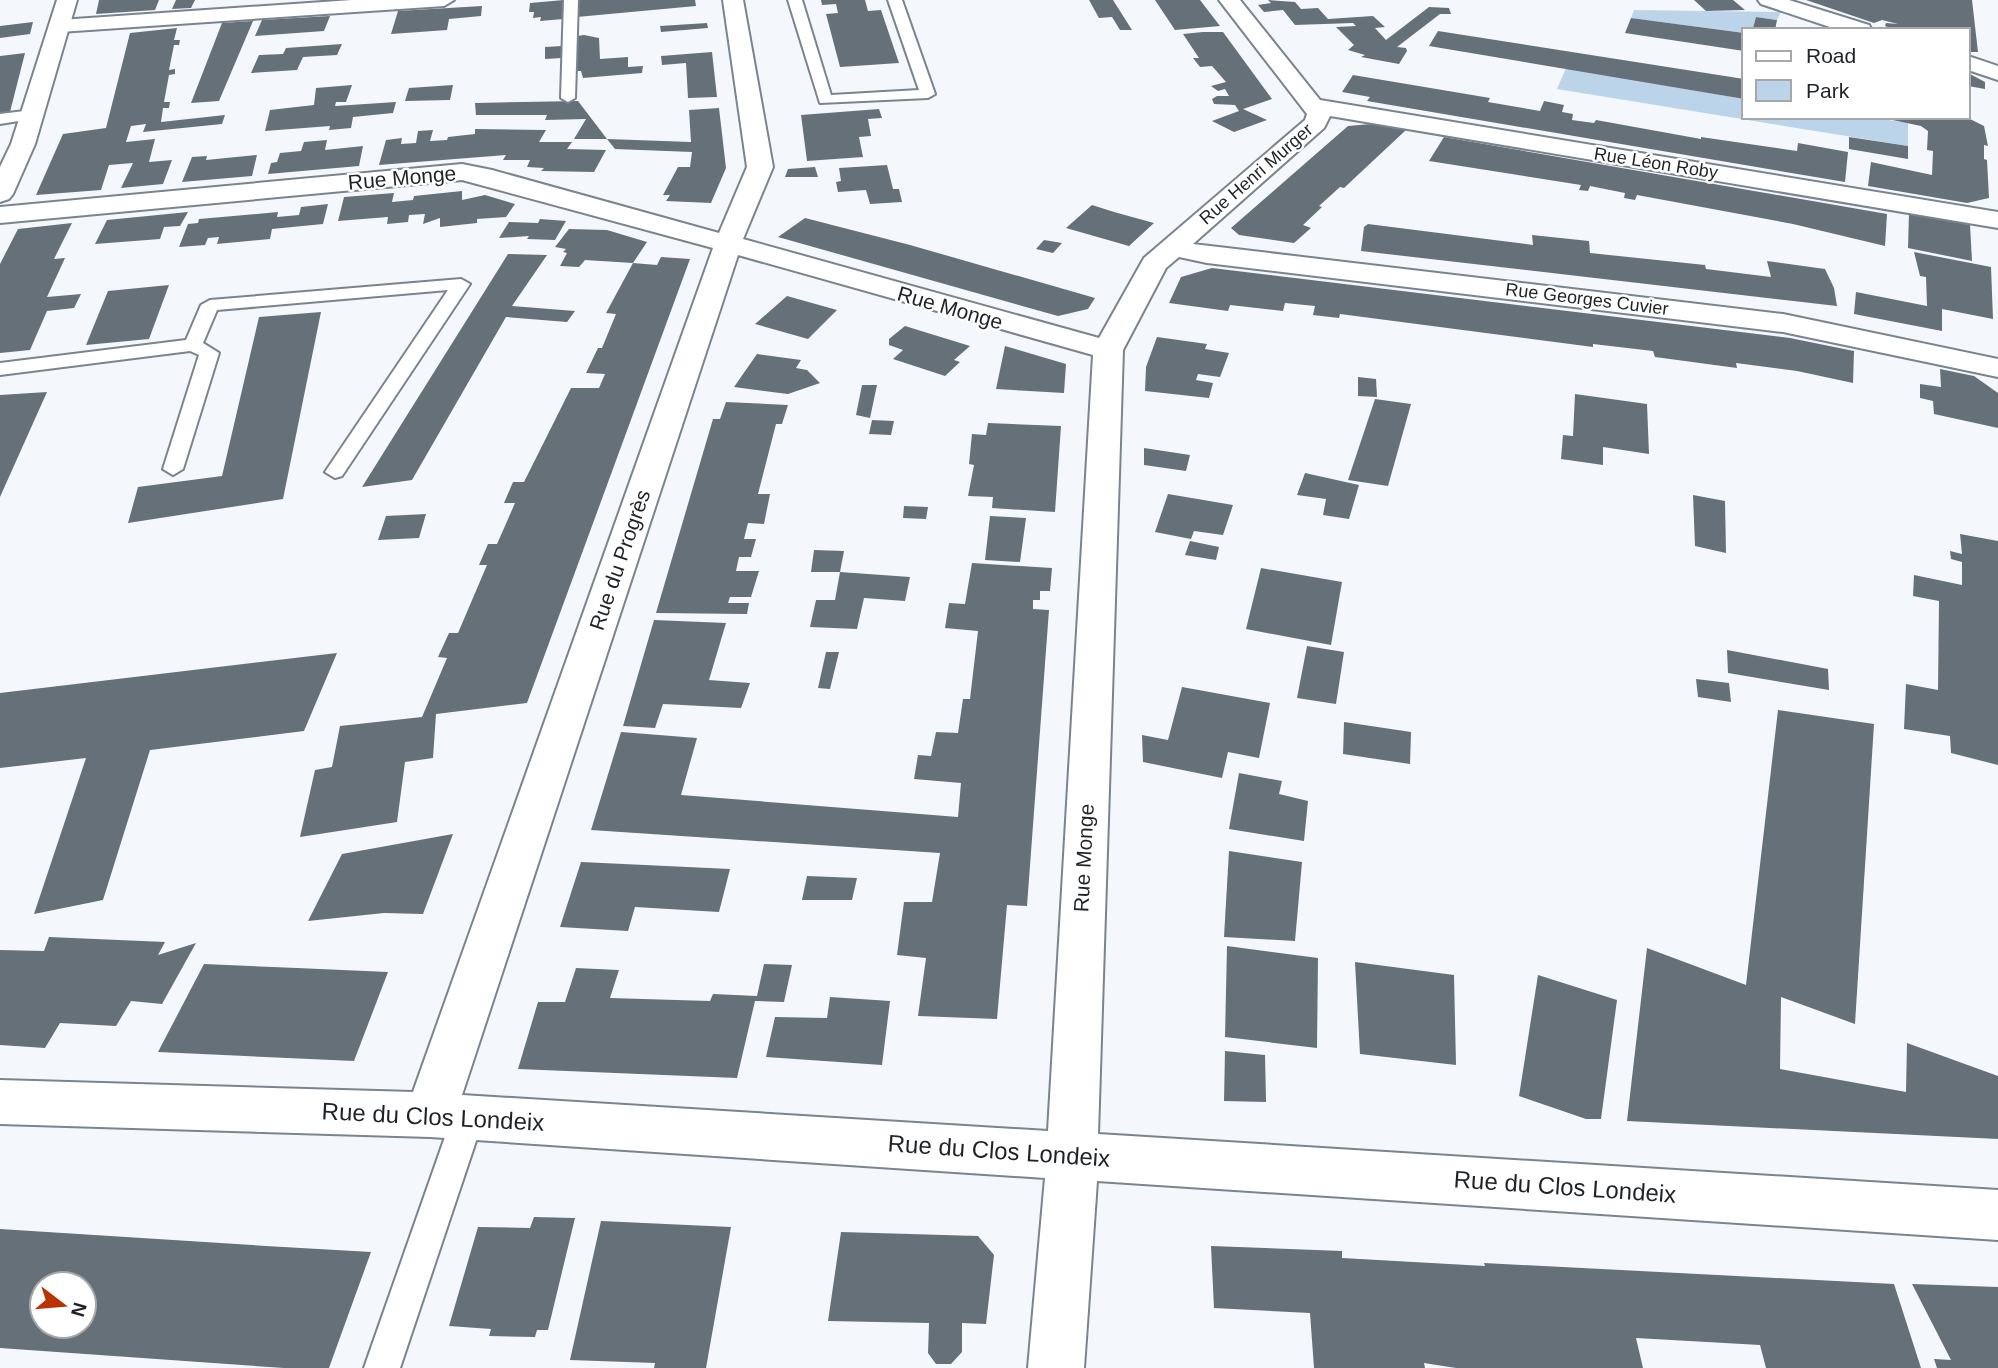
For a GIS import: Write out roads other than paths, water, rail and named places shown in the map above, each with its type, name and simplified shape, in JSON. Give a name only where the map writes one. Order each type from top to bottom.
[{"type":"street","points":[[0,194],[23,145],[68,0]]},
{"type":"street","points":[[60,26],[444,0]]},
{"type":"street","name":"Rue du Progrès","points":[[449,1116],[727,244],[760,167],[733,0]]},
{"type":"street","name":"Rue Henri Murger","points":[[1108,350],[1154,264],[1316,122],[1319,114],[1229,0]]},
{"type":"street","points":[[1768,0],[1855,28]]},
{"type":"street","points":[[1970,64],[1998,73]]},
{"type":"street","name":"Rue Léon Roby","points":[[1314,106],[1998,220]]},
{"type":"street","name":"Rue Monge","points":[[0,215],[462,172],[483,175],[1108,350],[1069,1222],[1056,1368]]},
{"type":"street","name":"Rue Georges Cuvier","points":[[1172,247],[1221,256],[1783,323],[1998,368]]},
{"type":"street","name":"Rue du Clos Londeix","points":[[0,1102],[449,1116],[1998,1215]]},
{"type":"lane","points":[[568,98],[571,0]]},
{"type":"lane","points":[[795,0],[825,100],[928,94],[895,0]]},
{"type":"lane","points":[[0,119],[32,116]]},
{"type":"lane","points":[[193,345],[210,306],[461,284],[335,472]]},
{"type":"lane","points":[[0,369],[193,345],[209,353],[173,468]]},
{"type":"lane","points":[[382,1368],[449,1116]]}]
